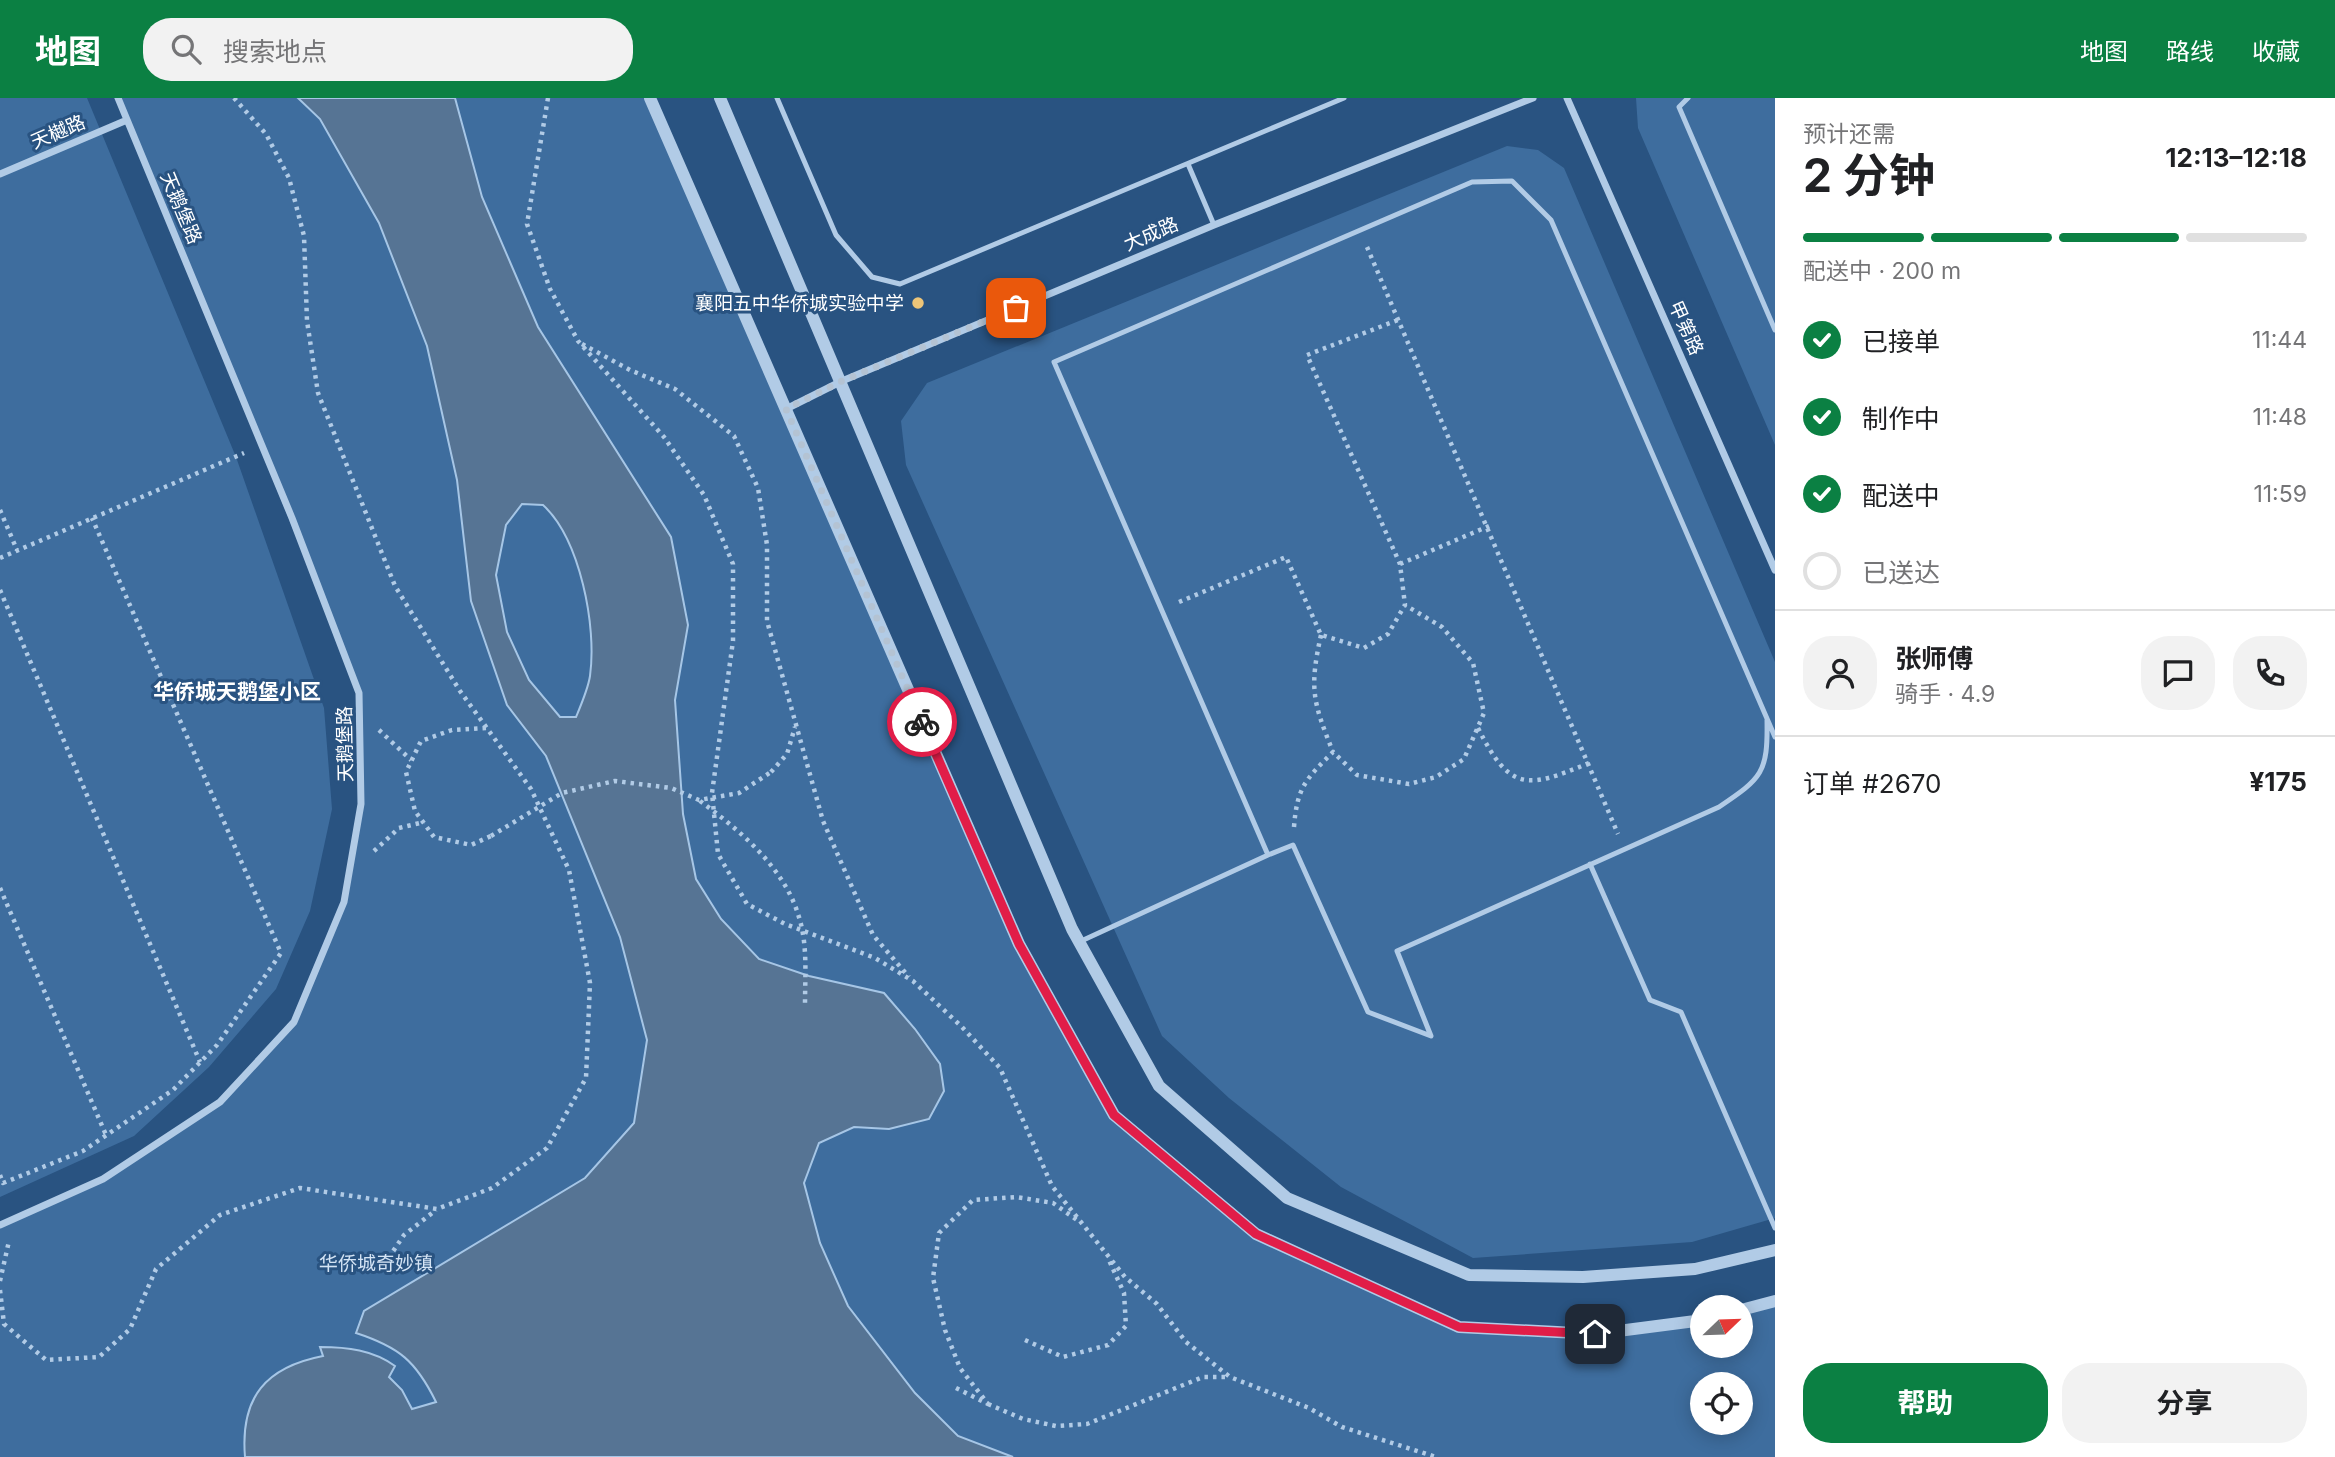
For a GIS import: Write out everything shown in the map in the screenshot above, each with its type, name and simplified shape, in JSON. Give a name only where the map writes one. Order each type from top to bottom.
[{"type":"street","name":"天鹅堡路","points":[[0,1224],[103,1179],[220,1102],[294,1022],[344,902],[361,804],[359,692],[263,445],[118,98]]},
{"type":"street","points":[[650,98],[1019,944],[1114,1115],[1256,1234],[1459,1327],[1595,1334],[1690,1322]]},
{"type":"street","points":[[720,98],[1079,942],[1158,1086],[1287,1198],[1469,1275],[1583,1277],[1695,1269],[1775,1250]]},
{"type":"street","name":"大成路","points":[[786,409],[842,381],[1214,225],[1533,98]]},
{"type":"street","name":"甲第路","points":[[1567,98],[1775,570]]},
{"type":"street","name":"天樾路","points":[[0,174],[127,120]]},
{"type":"street","points":[[1754,1307],[1775,1301]]},
{"type":"lane","points":[[777,98],[836,235],[872,277],[900,284],[1344,98]]},
{"type":"lane","points":[[1688,98],[1679,107],[1775,330]]},
{"type":"lane","points":[[1188,164],[1214,225]]},
{"type":"lane","points":[[1268,855],[1054,362],[1472,182],[1512,181],[1551,220],[1775,737]]},
{"type":"lane","points":[[1079,942],[1293,845],[1368,1012],[1431,1036],[1397,951],[1718,807],[1754,784],[1767,756],[1766,717]]},
{"type":"lane","points":[[1590,864],[1650,1000],[1681,1012],[1775,1228]]},
{"type":"path","points":[[548,98],[527,224],[550,289],[578,341],[664,437],[704,495],[733,564],[733,641],[712,793],[718,854],[747,904],[785,924],[876,958],[913,981]]},
{"type":"path","points":[[1360,230],[1489,526],[1624,849]]},
{"type":"path","points":[[1321,635],[1364,648],[1388,634],[1405,605],[1400,565],[1307,355],[1398,320]]},
{"type":"path","points":[[578,341],[630,370],[675,389],[734,436],[758,488],[767,545],[767,621],[823,821],[848,881],[873,935],[913,981],[1000,1068],[1052,1186],[1125,1277],[1157,1304],[1186,1342],[1230,1377],[1309,1408],[1342,1427],[1436,1457]]},
{"type":"path","points":[[0,558],[263,445]]},
{"type":"path","points":[[0,510],[17,550]]},
{"type":"path","points":[[0,1175],[4,1183],[83,1151],[173,1090],[217,1045],[281,953],[92,518]]},
{"type":"path","points":[[1400,565],[1489,526]]},
{"type":"path","points":[[1161,609],[1286,557],[1321,635],[1312,676],[1317,712],[1333,752],[1357,775],[1409,784],[1436,776],[1464,758],[1484,713],[1473,663],[1442,627],[1405,605]]},
{"type":"path","points":[[0,590],[200,1062]]},
{"type":"path","points":[[699,800],[739,793],[771,772],[787,754],[795,727]]},
{"type":"path","points":[[1478,727],[1494,760],[1516,779],[1544,782],[1588,763]]},
{"type":"path","points":[[487,728],[452,730],[421,741],[406,772],[415,811],[434,837],[471,845],[491,836],[562,793],[615,781],[671,788],[699,800],[741,832],[778,875],[798,912],[805,951],[805,1005]]},
{"type":"path","points":[[1293,845],[1295,809],[1304,782],[1333,752]]},
{"type":"path","points":[[372,853],[399,828],[424,822]]},
{"type":"path","points":[[0,888],[106,1135]]},
{"type":"path","points":[[988,1404],[960,1368],[944,1330],[933,1278],[939,1233],[974,1200],[1016,1197],[1053,1203],[1084,1224]]},
{"type":"path","points":[[379,1272],[404,1235],[437,1209]]},
{"type":"path","points":[[1025,1340],[1063,1357],[1108,1345],[1126,1326],[1124,1293],[1103,1248]]},
{"type":"path","points":[[956,1388],[1023,1419],[1056,1426],[1087,1424],[1203,1377],[1230,1377]]},
{"type":"green space","points":[[0,98],[87,98],[236,457],[324,708],[332,809],[310,911],[276,989],[209,1067],[134,1136],[0,1197]]},
{"type":"green space","name":"华侨城奇妙镇","points":[[118,98],[650,98],[1019,944],[1114,1115],[1256,1234],[1459,1327],[1595,1334],[1690,1322],[1690,1358],[1754,1358],[1754,1307],[1775,1301],[1775,1457],[0,1457],[0,1225],[103,1179],[220,1102],[294,1022],[344,902],[361,804],[359,692]]},
{"type":"green space","points":[[1636,98],[1775,98],[1775,445],[1638,128]]},
{"type":"green space","points":[[1507,146],[1538,150],[1564,168],[1775,662],[1775,1218],[1692,1242],[1473,1258],[1341,1187],[1229,1098],[1162,1036],[906,465],[901,421],[927,383]]},
{"type":"shaded area","points":[[298,98],[455,98],[482,197],[538,327],[671,537],[688,625],[675,700],[683,814],[696,879],[721,919],[759,959],[809,976],[884,993],[940,1064],[944,1091],[929,1119],[889,1129],[854,1127],[819,1143],[804,1183],[820,1243],[848,1306],[915,1393],[958,1436],[1013,1457],[245,1457],[247,1417],[261,1388],[286,1368],[323,1356],[320,1347],[359,1350],[378,1356],[395,1366],[389,1377],[402,1390],[412,1409],[436,1402],[421,1376],[405,1357],[384,1344],[356,1333],[364,1311],[585,1178],[634,1123],[647,1040],[620,937],[546,756],[507,705],[471,601],[457,480],[427,346],[379,223],[320,119]],"holes":[[[522,504],[543,505],[567,539],[583,584],[588,609],[592,656],[590,676],[576,717],[560,717],[529,680],[507,632],[496,575],[506,525]]]},
{"type":"way so far","points":[[922,722],[786,409],[842,381],[1016,308]]},
{"type":"place","name":"襄阳五中华侨城实验中学","points":[[918,303]]},
{"type":"district","name":"华侨城天鹅堡小区","points":[[237,691]]},
{"type":"route","points":[[922,722],[1019,944],[1114,1115],[1256,1234],[1459,1327],[1595,1334]]}]
